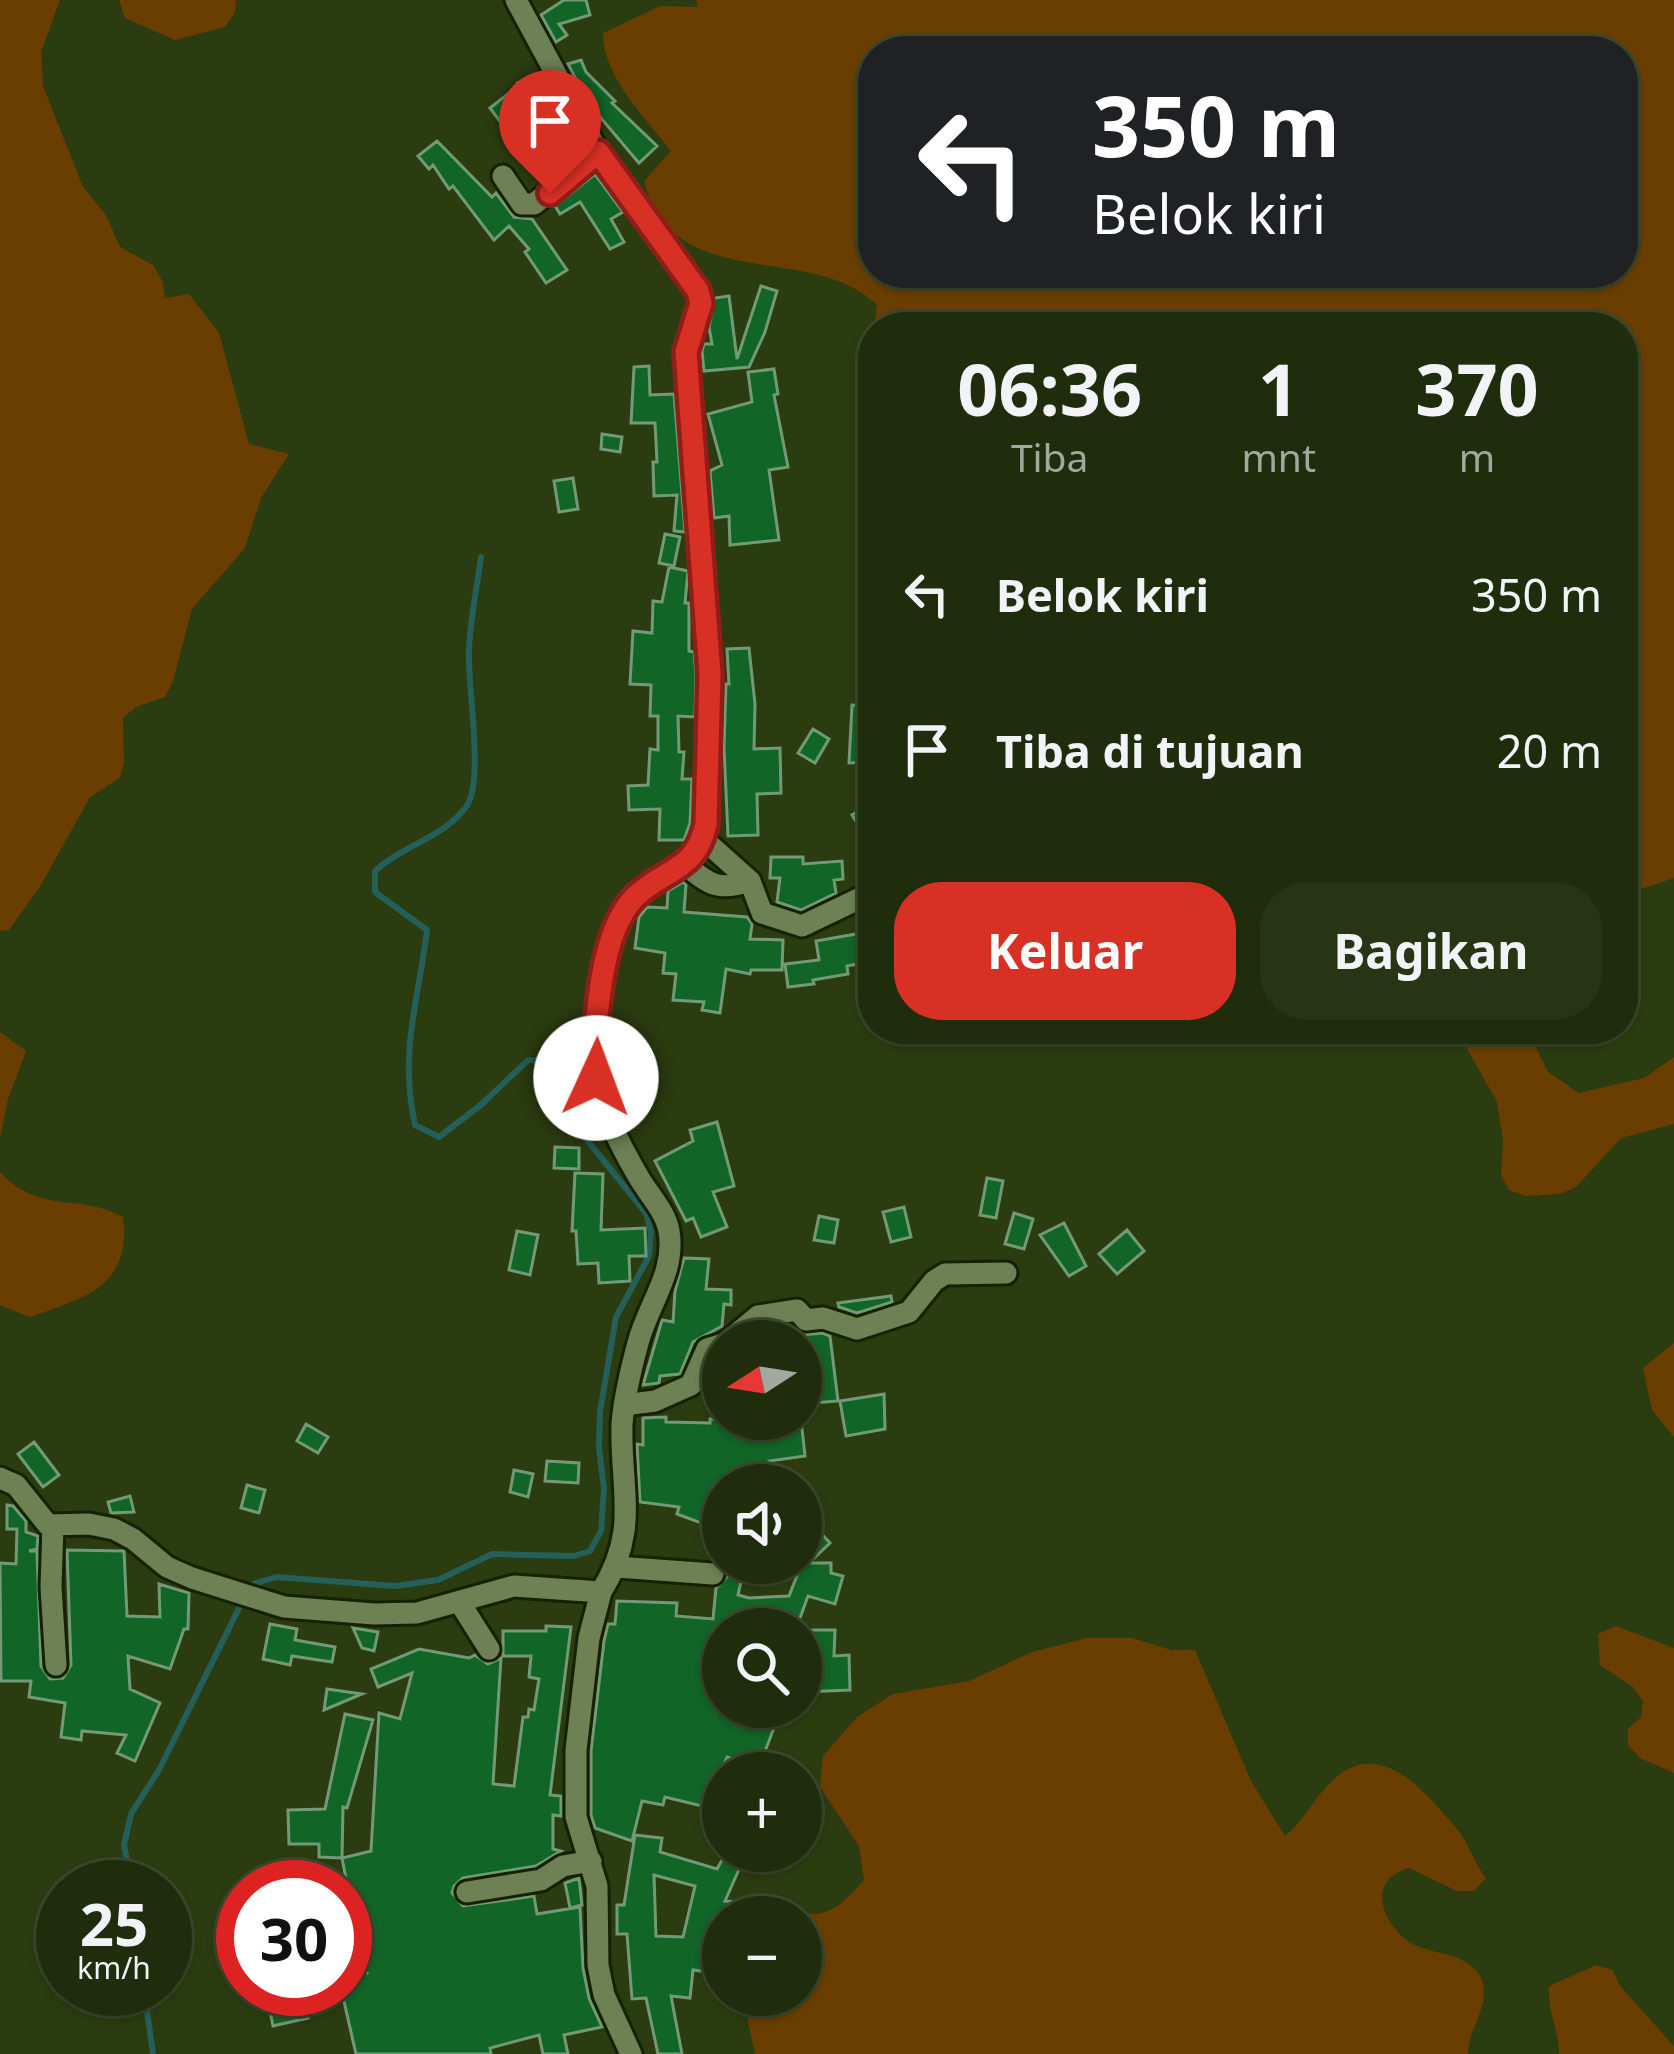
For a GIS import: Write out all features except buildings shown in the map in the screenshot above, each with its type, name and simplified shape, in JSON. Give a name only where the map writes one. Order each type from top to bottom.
[{"type":"street","points":[[516,0],[598,152],[698,291],[701,303],[686,352],[710,674],[703,839],[686,865],[636,896],[623,912],[602,979],[595,1062],[602,1106],[646,1191],[667,1220],[670,1236],[667,1274],[643,1322],[625,1406],[622,1450],[627,1526],[590,1638],[575,1750],[576,1817],[596,1886],[601,1980],[631,2054]]},
{"type":"street","points":[[503,176],[522,204],[534,204],[598,152]]},
{"type":"street","points":[[703,839],[750,881],[762,913],[802,926],[858,899]]},
{"type":"street","points":[[686,865],[713,886],[725,889],[750,881]]},
{"type":"street","points":[[753,1320],[800,1310],[806,1320],[823,1318],[857,1329],[909,1312],[934,1280],[945,1274],[1006,1273]]},
{"type":"street","points":[[625,1406],[678,1394],[696,1379],[702,1363]]},
{"type":"street","points":[[0,1478],[16,1485],[45,1523],[114,1529],[133,1538],[167,1567],[264,1602],[374,1614],[417,1613],[514,1586],[602,1592]]},
{"type":"street","points":[[53,1526],[56,1665]]},
{"type":"street","points":[[617,1567],[702,1573]]},
{"type":"street","points":[[460,1603],[489,1649]]},
{"type":"street","points":[[467,1892],[541,1880],[562,1866],[591,1862]]},
{"type":"shaded area","points":[[0,0],[60,0],[41,52],[43,86],[83,187],[106,215],[120,247],[153,265],[165,298],[189,294],[219,333],[249,444],[289,454],[261,498],[245,548],[192,609],[165,697],[136,707],[123,718],[120,778],[90,797],[41,885],[9,930],[0,931]]},
{"type":"shaded area","points":[[119,0],[236,0],[235,12],[225,27],[175,40],[125,18]]},
{"type":"shaded area","points":[[696,0],[1674,0],[1674,878],[1638,890],[1638,312],[876,312],[877,305],[850,286],[713,254],[684,240],[660,217],[644,181],[671,151],[618,81],[603,33],[660,6],[698,7]]},
{"type":"shaded area","points":[[0,1032],[26,1051],[8,1099],[0,1139]]},
{"type":"shaded area","points":[[1464,1044],[1534,1044],[1548,1072],[1579,1093],[1644,1078],[1674,1057],[1674,1124],[1621,1138],[1576,1187],[1560,1194],[1525,1196],[1509,1190],[1501,1175],[1503,1140],[1497,1102]]},
{"type":"shaded area","points":[[0,1172],[30,1194],[123,1217],[124,1241],[112,1275],[85,1296],[30,1317],[0,1305]]},
{"type":"shaded area","points":[[1674,1343],[1674,1437],[1652,1410],[1643,1368]]},
{"type":"shaded area","points":[[1616,1626],[1674,1648],[1674,1773],[1640,1758],[1628,1745],[1628,1729],[1641,1717],[1643,1701],[1633,1687],[1600,1665],[1598,1634]]},
{"type":"shaded area","points":[[1087,1638],[1132,1638],[1171,1650],[1195,1650],[1251,1781],[1285,1836],[1327,1786],[1352,1767],[1386,1767],[1418,1786],[1461,1835],[1486,1878],[1474,1891],[1457,1891],[1409,1868],[1396,1873],[1383,1889],[1384,1910],[1412,1944],[1464,1961],[1479,1974],[1483,2004],[1468,2054],[755,2054],[748,2016],[822,2016],[822,1913],[843,1902],[864,1880],[859,1846],[822,1790],[823,1756],[857,1717],[893,1694],[969,1681],[1032,1652]]},
{"type":"shaded area","points":[[1596,1965],[1613,1970],[1620,1986],[1674,2046],[1674,2054],[1559,2054],[1549,1986]]},
{"type":"waterway","points":[[250,1589],[276,1577],[395,1586],[438,1580],[492,1554],[574,1556],[590,1551],[601,1531],[600,1412],[616,1317],[649,1256],[651,1232],[646,1213],[578,1129],[561,1076],[549,1061],[528,1060],[439,1137],[415,1125],[409,1050],[427,930],[375,892],[375,871],[457,818],[472,794],[475,755],[469,650],[481,557]]},
{"type":"waterway","points":[[127,1860],[124,1845],[131,1814],[159,1770],[243,1600]]},
{"type":"waterway","points":[[148,2016],[153,2054]]},
{"type":"route","points":[[550,193],[598,152],[698,291],[701,303],[686,352],[710,674],[706,824],[703,839],[686,865],[636,896],[623,912],[602,979],[596,1078]]}]
